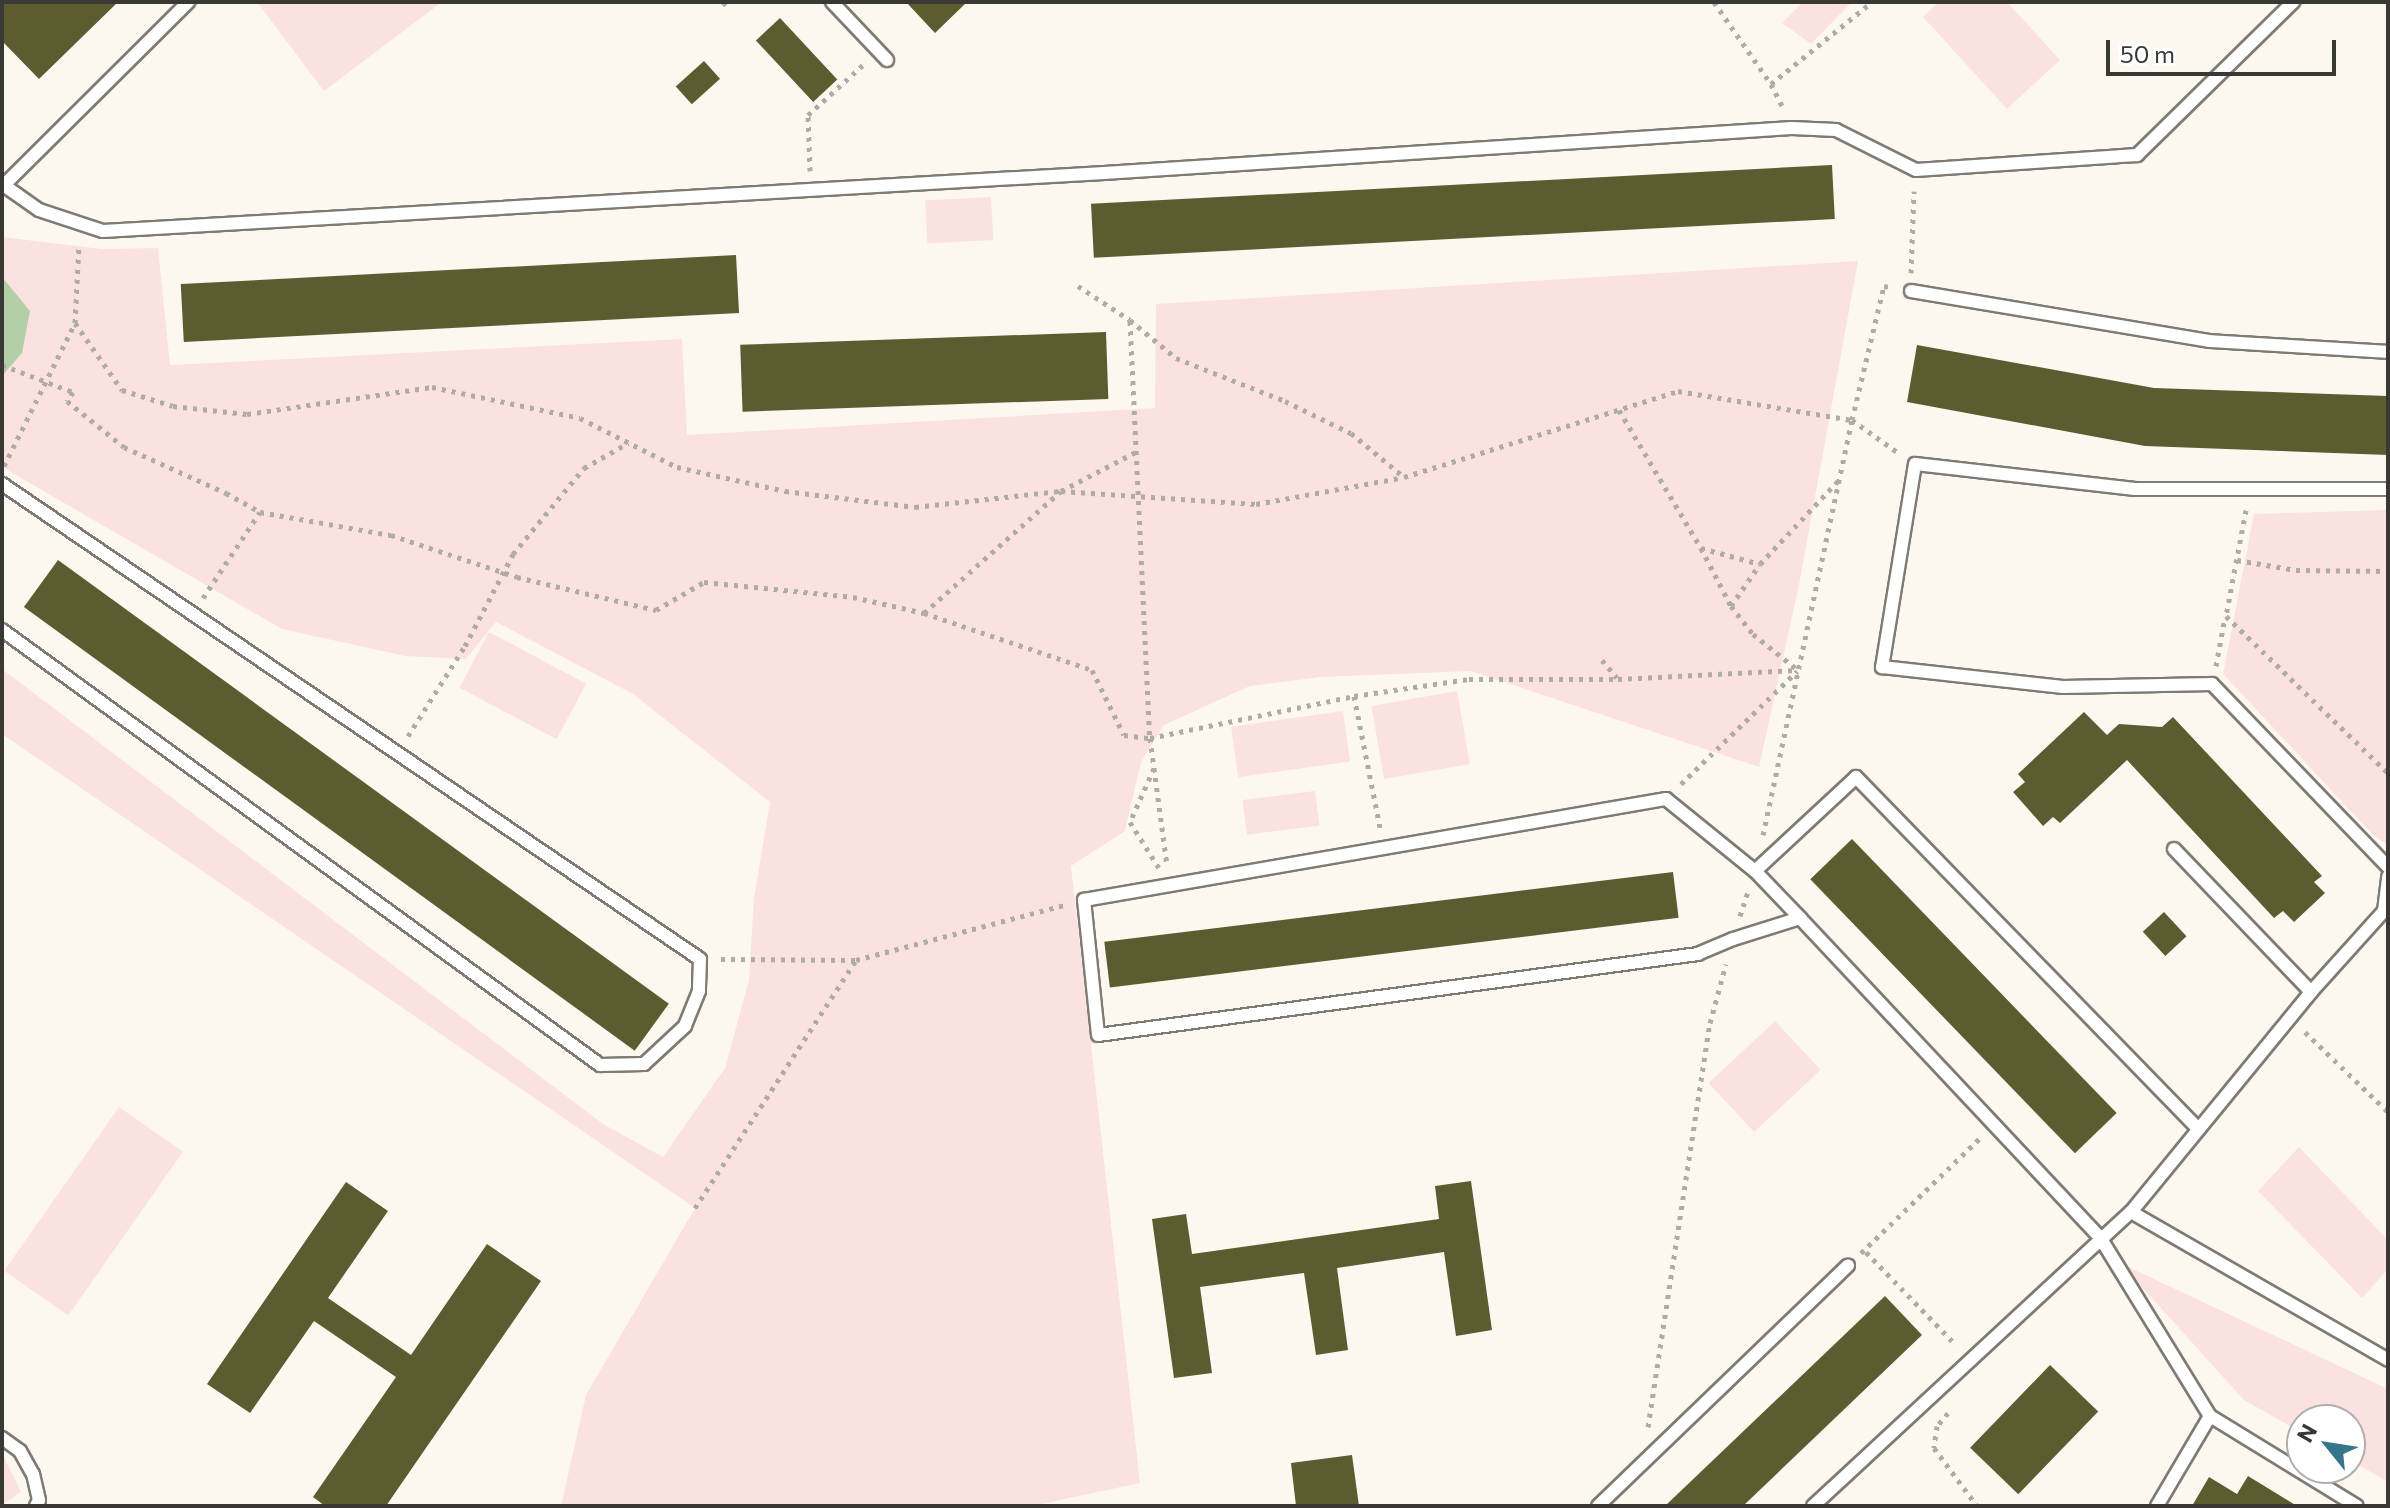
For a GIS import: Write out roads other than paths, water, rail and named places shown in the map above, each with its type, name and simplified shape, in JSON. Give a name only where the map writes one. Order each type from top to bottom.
[{"type":"lane","points":[[188,2],[3,184],[39,210],[103,231],[1104,173],[1792,128],[1836,130],[1916,170],[2137,155],[2293,2]]},
{"type":"lane","points":[[832,2],[882,55]]},
{"type":"lane","points":[[1911,291],[2209,341],[2388,352]]},
{"type":"lane","points":[[2388,489],[2135,489],[1915,464],[1882,667],[2063,687],[2212,684],[2388,867]]},
{"type":"lane","points":[[2,484],[700,959],[699,991],[685,1026],[644,1064],[600,1065],[2,630]]},
{"type":"lane","points":[[1755,871],[1856,777],[2198,1129]]},
{"type":"lane","points":[[1800,918],[1733,939],[1698,954],[1098,1035],[1084,900],[1666,799],[1755,871],[1800,918],[2101,1239],[2210,1416],[2357,1506]]},
{"type":"lane","points":[[2174,849],[2311,992]]},
{"type":"lane","points":[[1813,1506],[2131,1212],[2311,992],[2384,911],[2388,876]]},
{"type":"lane","points":[[2131,1212],[2388,1360]]},
{"type":"lane","points":[[1598,1506],[1848,1265]]},
{"type":"lane","points":[[2157,1506],[2210,1416]]},
{"type":"lane","points":[[2,1438],[20,1451],[33,1474],[39,1500],[36,1506]]}]
